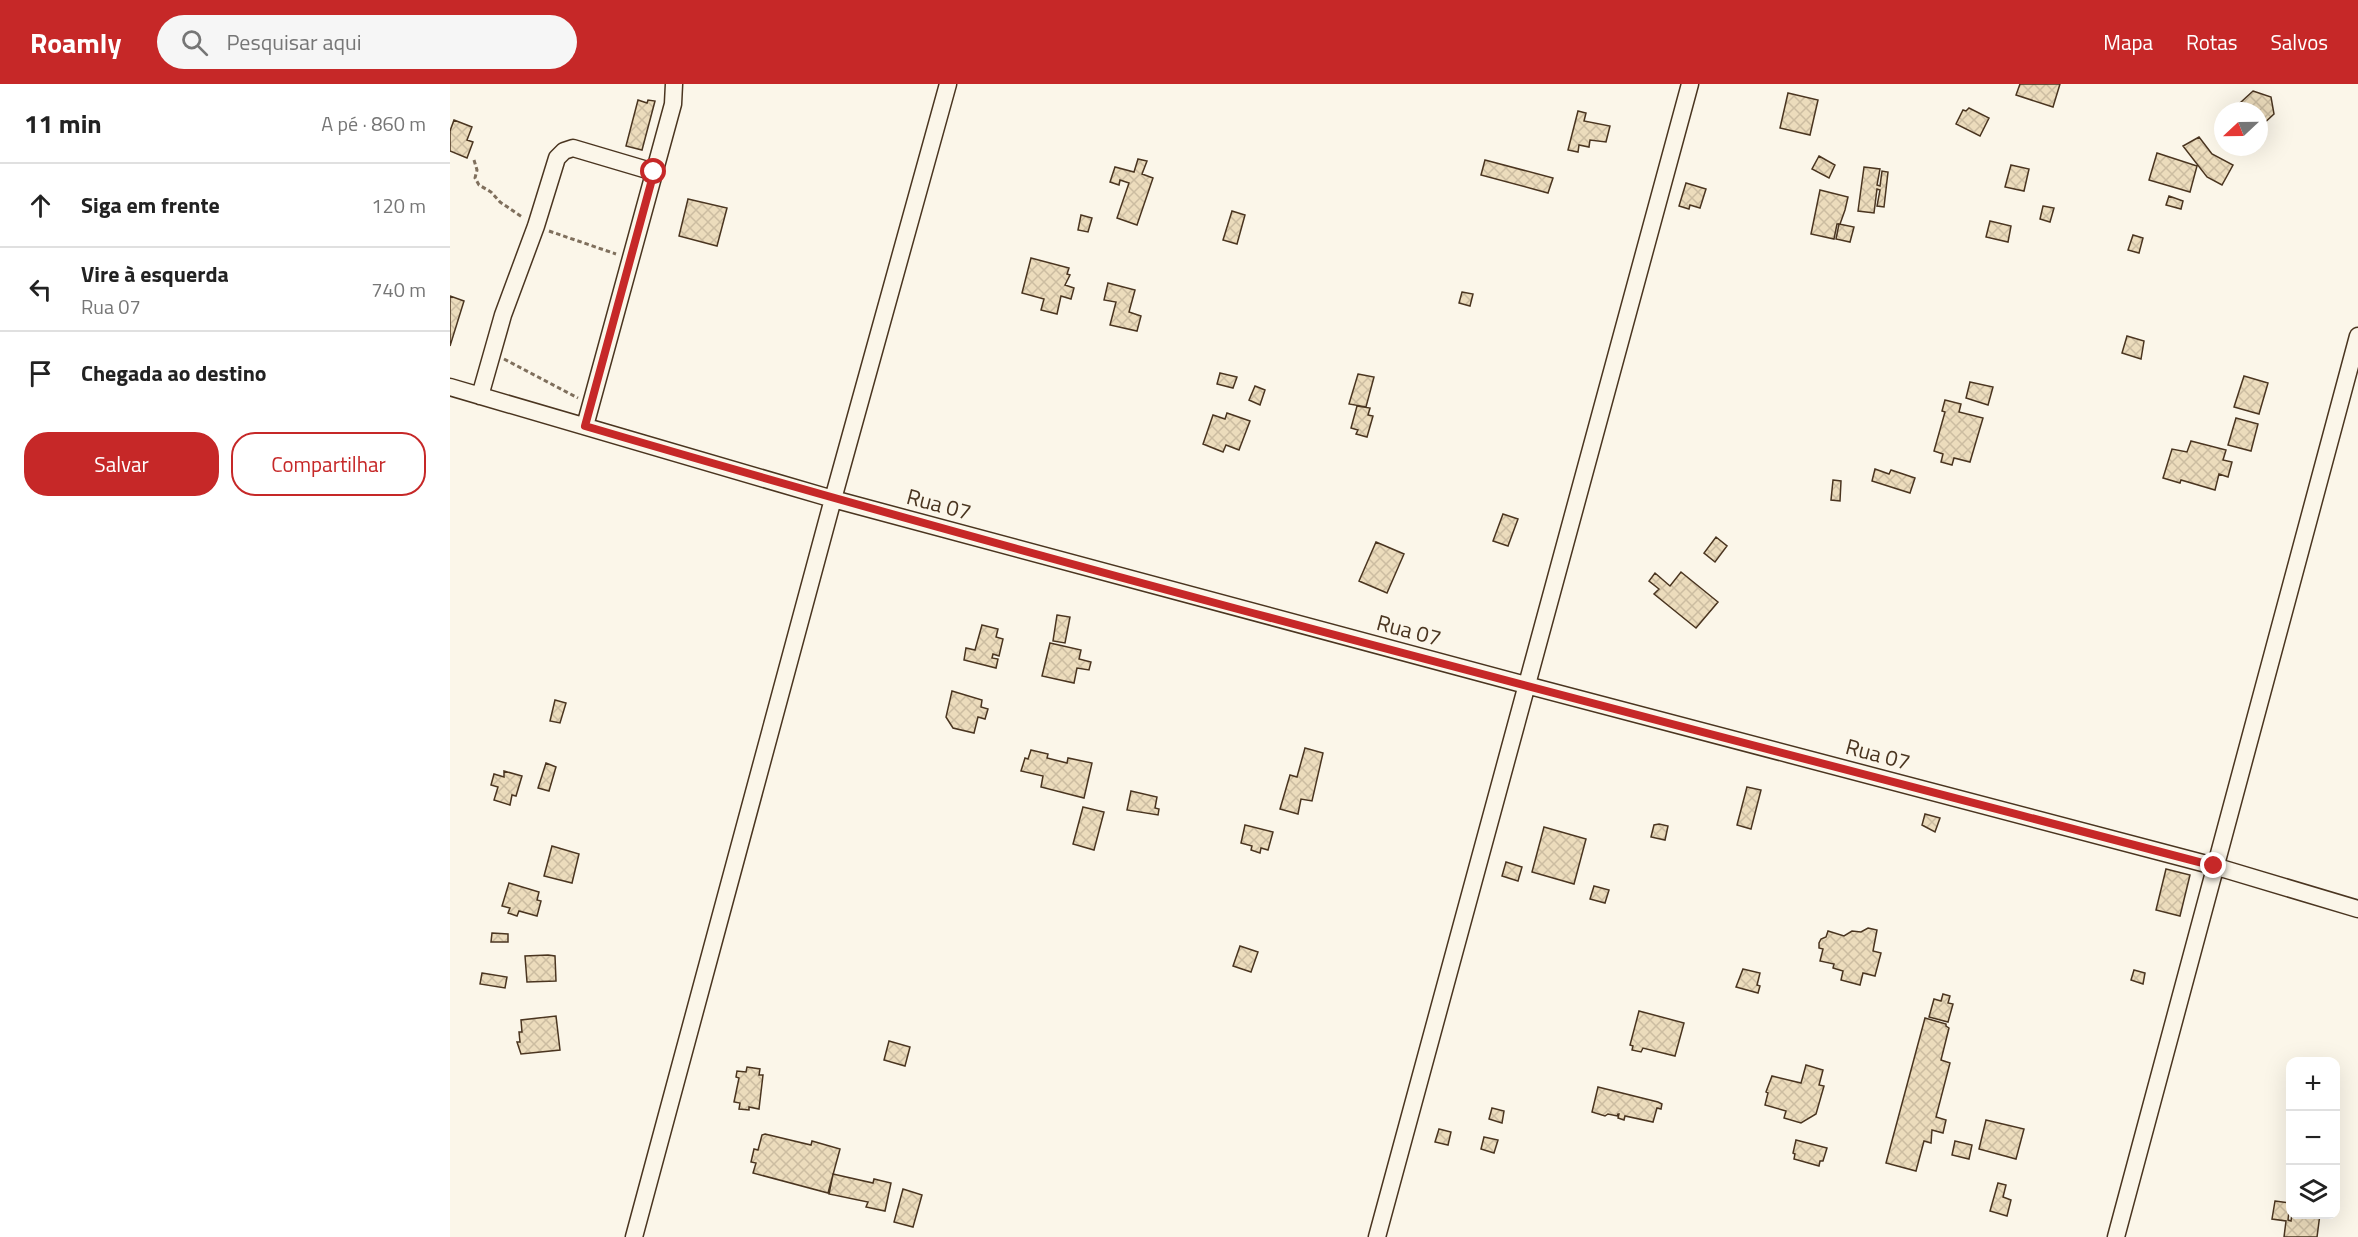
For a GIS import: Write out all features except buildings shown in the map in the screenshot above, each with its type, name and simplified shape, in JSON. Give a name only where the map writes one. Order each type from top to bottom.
[{"type":"street","points":[[583,425],[673,104],[674,84]]},
{"type":"street","points":[[634,1237],[833,499],[948,84]]},
{"type":"street","points":[[1377,1237],[1690,84]]},
{"type":"street","points":[[480,396],[503,315],[536,226],[557,158],[564,151],[573,148],[654,172]]},
{"type":"street","points":[[2116,1237],[2358,336]]},
{"type":"street","name":"Rua 07","points":[[450,387],[833,499],[2214,866],[2358,909]]},
{"type":"path","points":[[493,354],[578,398],[585,412],[583,425]]},
{"type":"route","points":[[654,172],[585,426],[833,499],[2214,866]]}]
